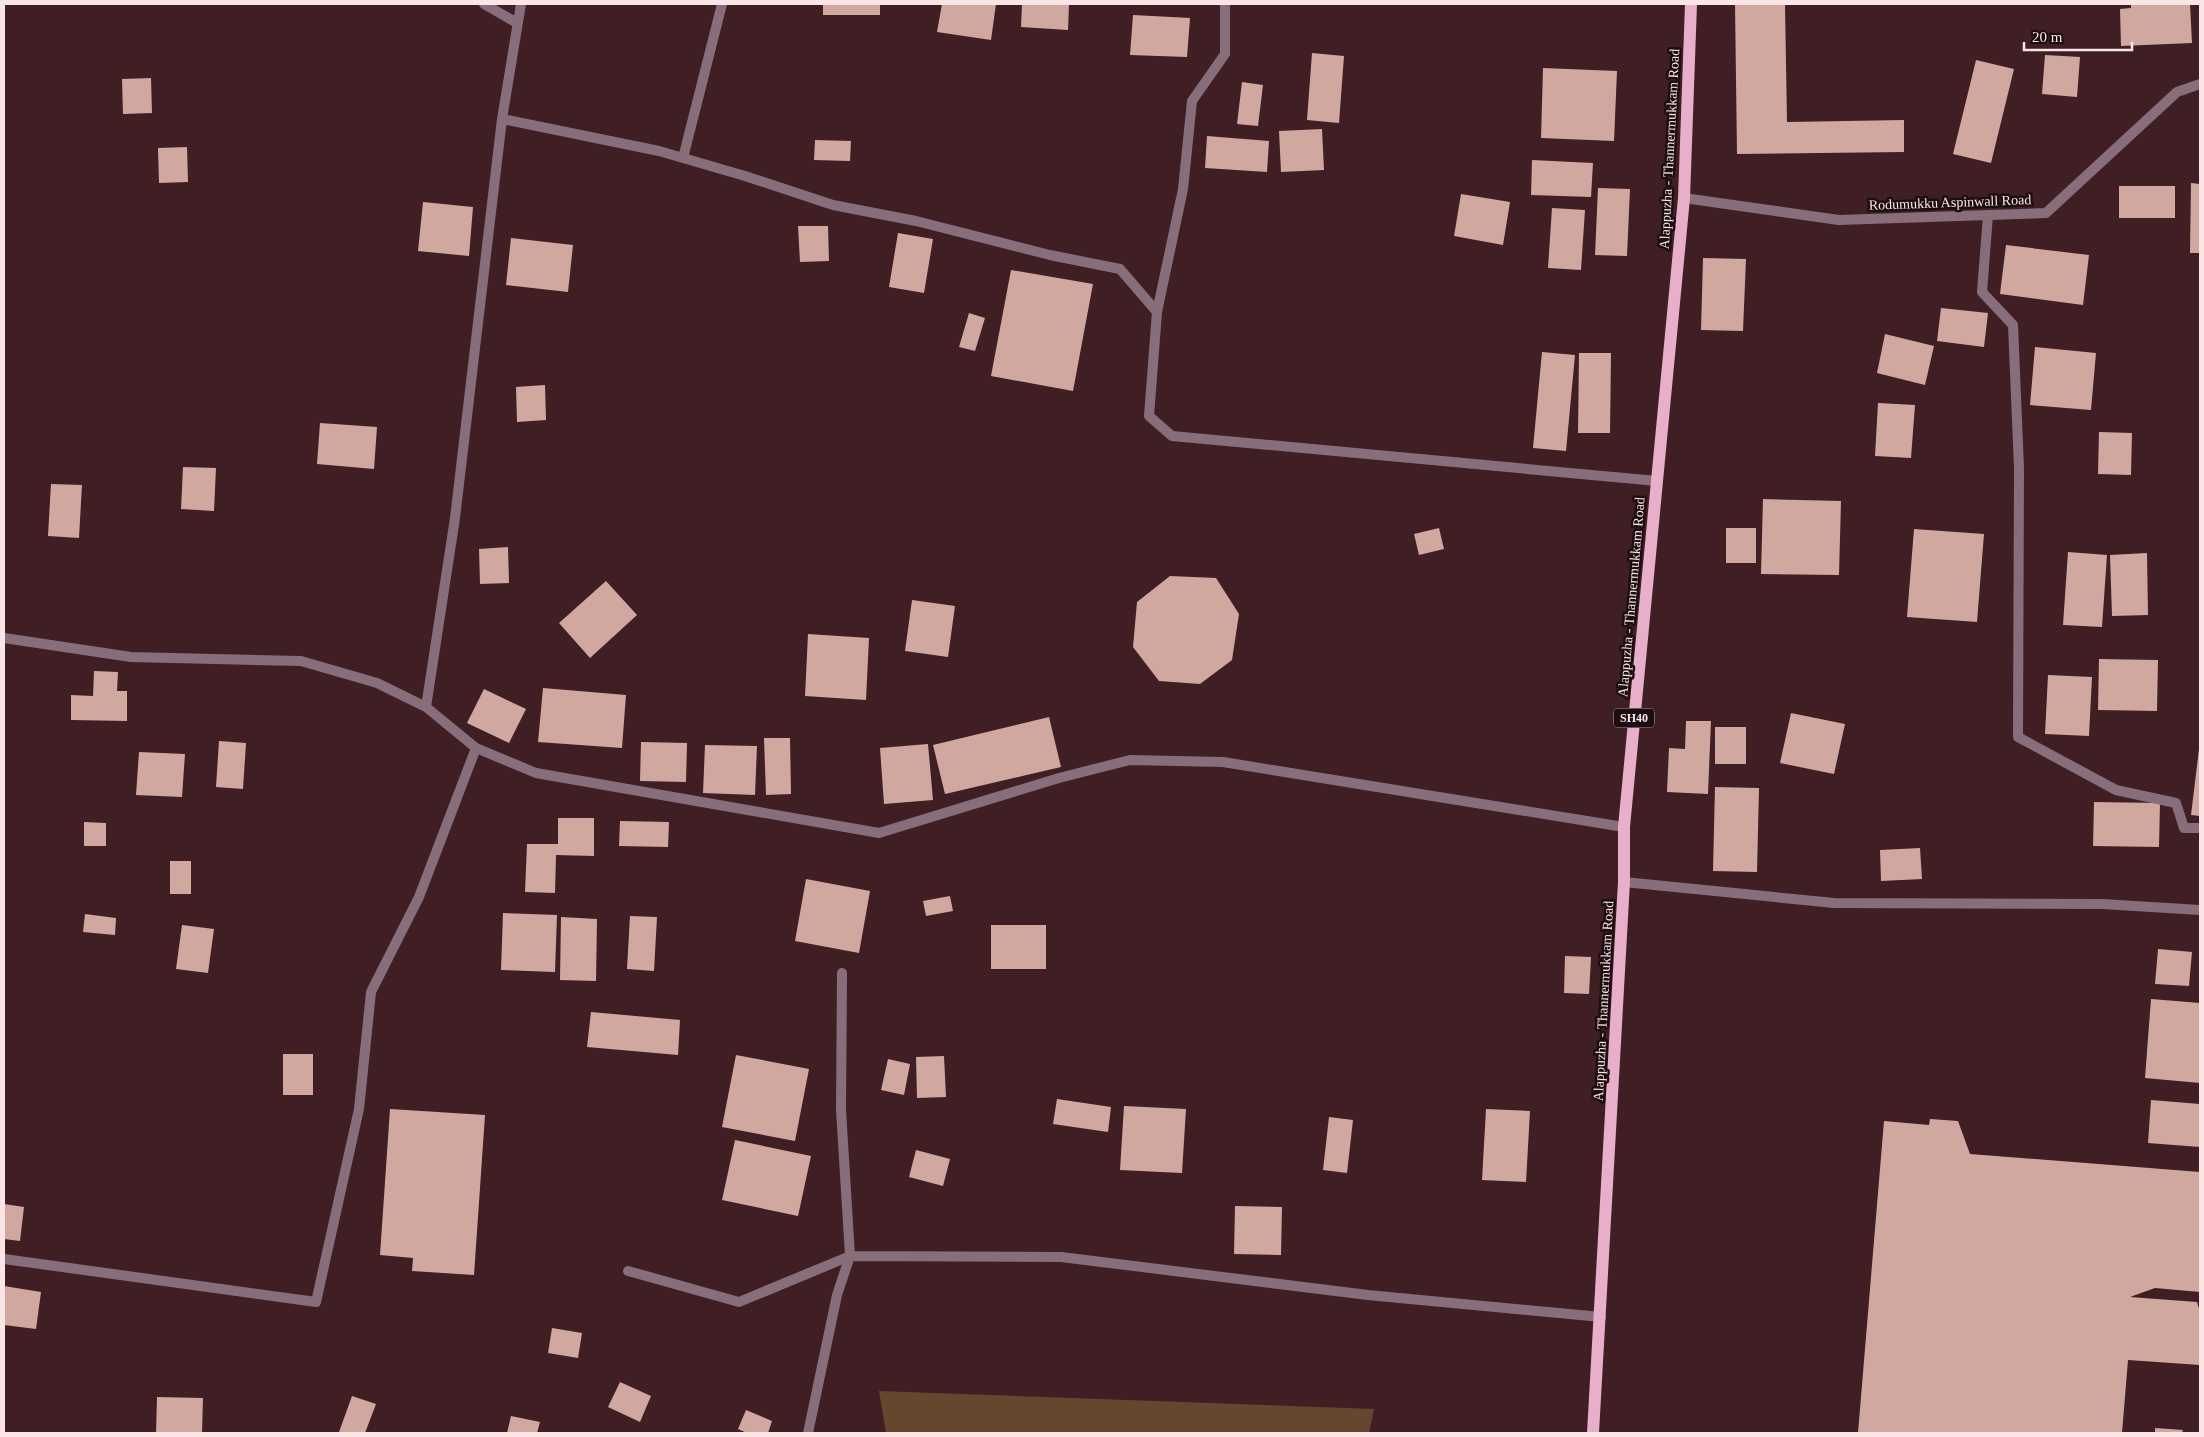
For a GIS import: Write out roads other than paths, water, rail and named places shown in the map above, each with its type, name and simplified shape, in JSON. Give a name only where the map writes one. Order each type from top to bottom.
[{"type":"main road","name":"Alappuzha - Thannermukkam Road","points":[[1593,1433],[1624,882],[1624,827],[1684,198],[1690,4]]},
{"type":"street","points":[[484,4],[517,23]]},
{"type":"street","points":[[426,707],[455,518],[502,119],[521,4]]},
{"type":"street","points":[[683,158],[722,4]]},
{"type":"street","points":[[1225,4],[1225,54],[1192,101],[1183,189],[1157,312],[1149,416],[1172,436],[1657,481]]},
{"type":"street","name":"Rodumukku Aspinwall Road","points":[[1684,198],[1839,220],[2046,212],[2177,92],[2200,84]]},
{"type":"street","points":[[502,119],[659,151],[745,176],[832,205],[916,221],[1050,255],[1120,269],[1157,312]]},
{"type":"street","points":[[1988,215],[1982,292],[2013,325],[2019,468],[2018,737],[2116,790],[2176,803],[2184,828],[2200,828]]},
{"type":"street","points":[[4,638],[131,657],[301,662],[378,684],[426,707],[476,748],[536,773],[878,832],[1059,778],[1130,760],[1223,762],[1624,827]]},
{"type":"street","points":[[4,1259],[316,1302],[359,1109],[371,992],[419,897],[476,748]]},
{"type":"street","points":[[1624,882],[1834,903],[2102,904],[2200,910]]},
{"type":"street","points":[[808,1433],[837,1295],[850,1256],[841,1110],[842,973]]},
{"type":"street","points":[[628,1271],[739,1302],[850,1256],[1061,1257],[1368,1295],[1601,1317]]}]
